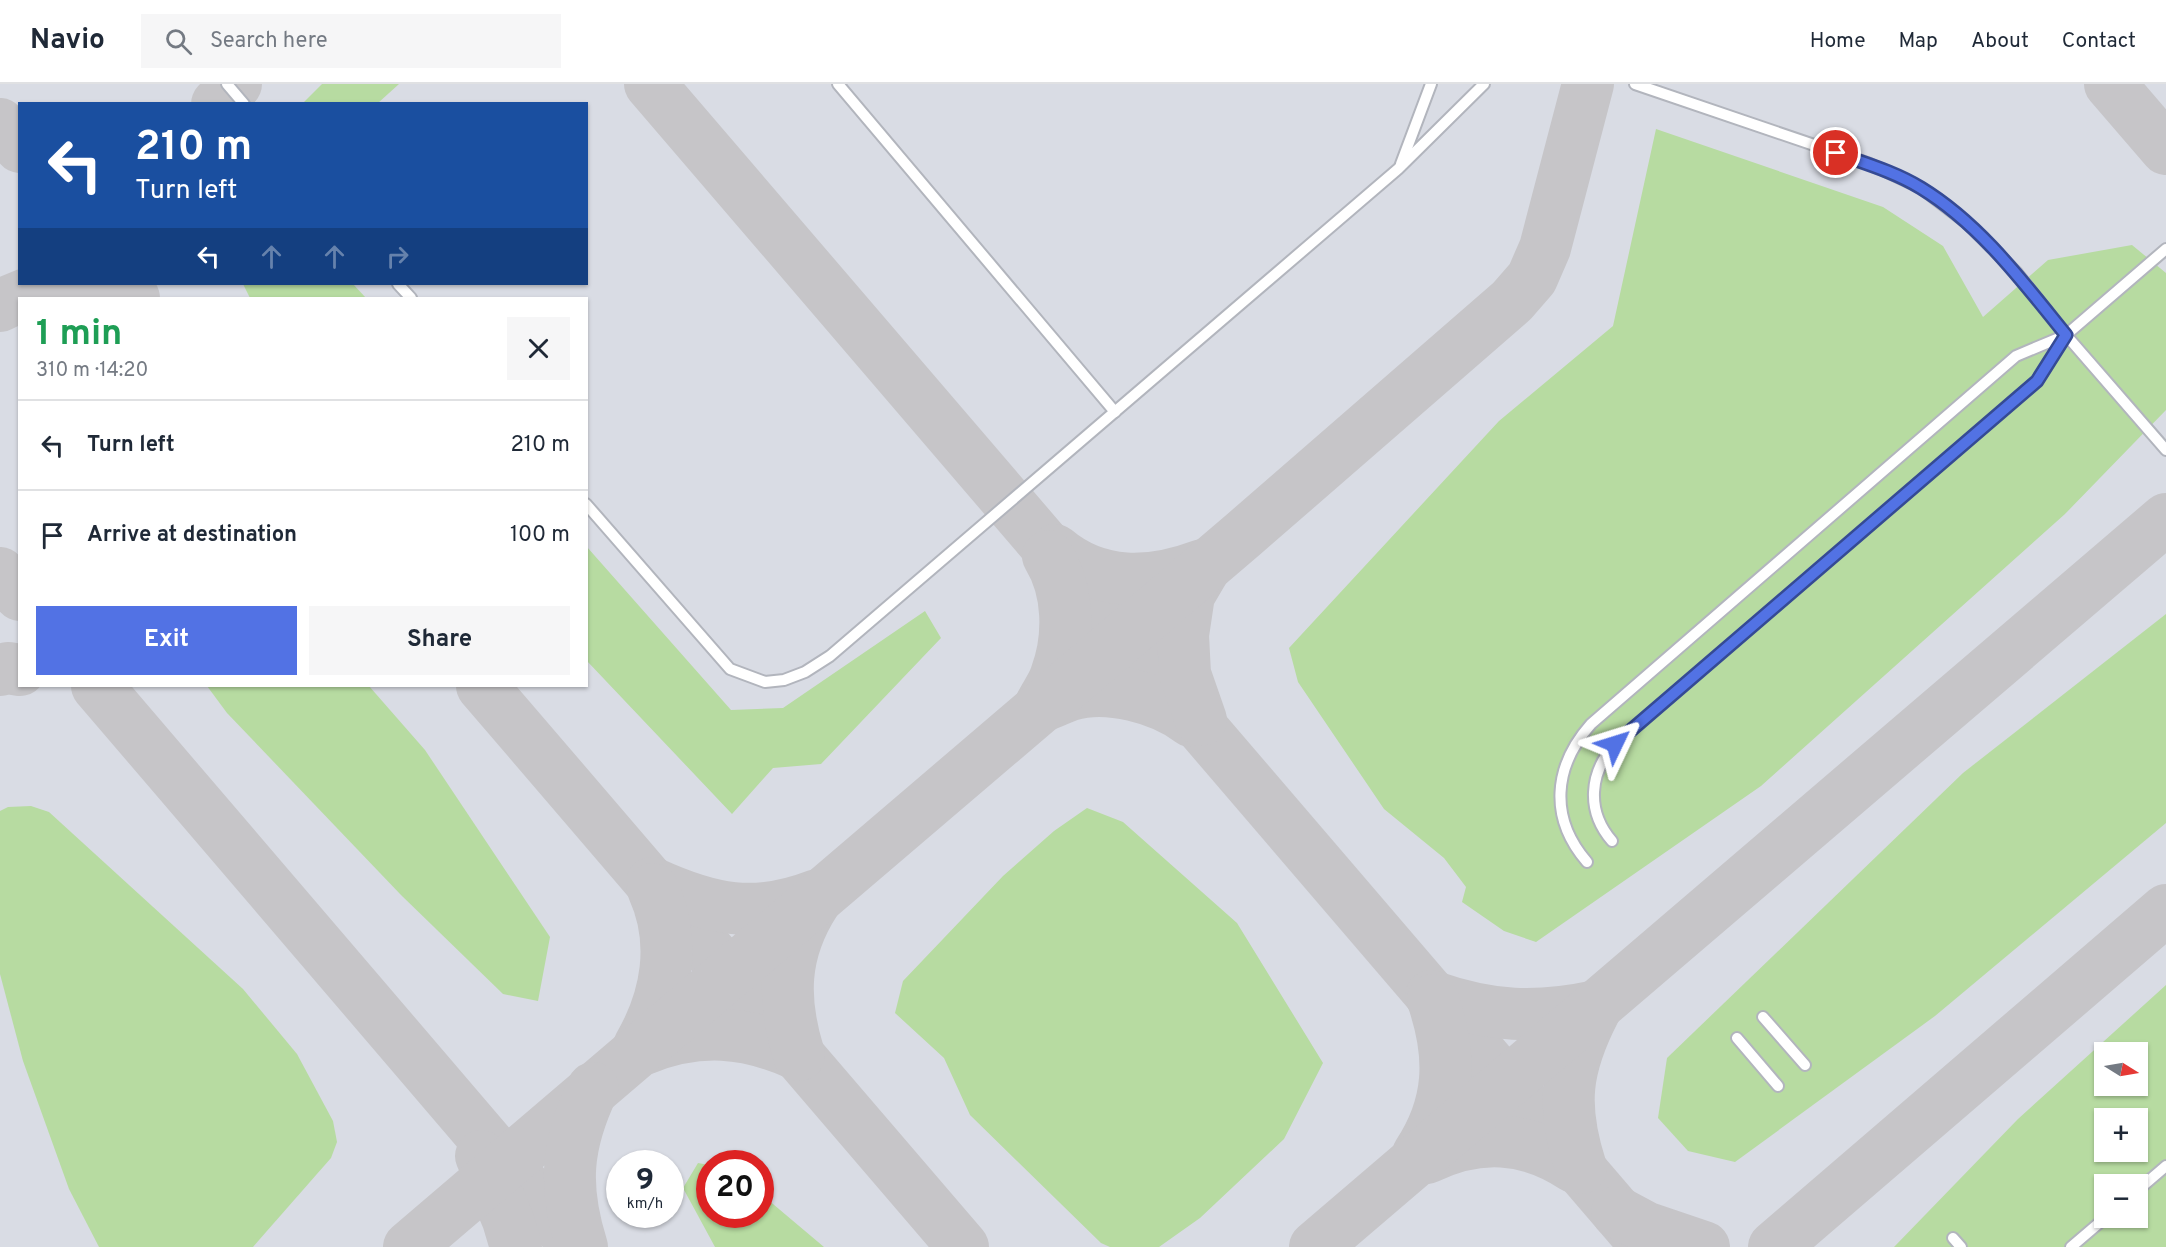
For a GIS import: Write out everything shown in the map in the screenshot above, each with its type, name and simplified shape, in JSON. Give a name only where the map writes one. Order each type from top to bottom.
[{"type":"lane","points":[[227,84],[242,102]]},
{"type":"lane","points":[[838,84],[1115,412]]},
{"type":"lane","points":[[1398,170],[1422,114],[1429,84]]},
{"type":"lane","points":[[588,506],[730,669],[765,682],[784,680],[805,672],[830,656],[1398,170],[1484,84]]},
{"type":"lane","points":[[1635,84],[1870,165],[1921,188],[1968,224],[2017,273],[2066,335],[2166,450]]},
{"type":"lane","points":[[1612,841],[1597,816],[1593,790],[1600,765],[1610,749],[2037,381],[2066,335],[2166,249]]},
{"type":"lane","points":[[399,285],[410,297]]},
{"type":"lane","points":[[1587,862],[1572,841],[1565,825],[1560,789],[1569,754],[1578,738],[1591,724],[2016,356],[2066,335]]},
{"type":"lane","points":[[1763,1017],[1805,1065]]},
{"type":"lane","points":[[1737,1038],[1778,1086]]},
{"type":"lane","points":[[2148,1181],[2166,1166]]},
{"type":"lane","points":[[2071,1247],[2094,1227]]},
{"type":"shaded area","points":[[0,84],[2166,84],[2166,1247],[0,1247]]},
{"type":"green space","points":[[322,84],[399,84],[379,102],[304,102]]},
{"type":"green space","points":[[1656,129],[1883,207],[1943,246],[1983,317],[2048,260],[2132,245],[2166,273],[2166,410],[2065,514],[1761,786],[1536,942],[1504,931],[1462,902],[1466,887],[1444,858],[1384,809],[1298,682],[1289,648],[1499,421],[1613,326]]},
{"type":"green space","points":[[244,285],[354,285],[365,297],[250,297]]},
{"type":"green space","points":[[588,548],[731,710],[783,708],[925,611],[941,638],[821,764],[773,768],[732,814],[588,662]]},
{"type":"green space","points":[[2166,614],[2166,823],[1935,1016],[1735,1162],[1688,1151],[1658,1118],[1667,1058],[1963,773]]},
{"type":"green space","points":[[208,687],[370,687],[425,750],[550,937],[538,1001],[503,994],[401,895],[227,713]]},
{"type":"green space","points":[[31,806],[49,812],[243,989],[297,1054],[333,1121],[337,1142],[331,1158],[253,1247],[99,1247],[69,1189],[23,1061],[0,974],[0,811],[8,807]]},
{"type":"green space","points":[[1087,808],[1123,822],[1237,923],[1323,1063],[1284,1139],[1200,1218],[1159,1247],[1110,1247],[1101,1243],[970,1115],[944,1058],[895,1013],[903,981],[1003,876],[1054,831]]},
{"type":"green space","points":[[2166,985],[2166,1247],[1894,1247],[2018,1119],[2094,1050],[2094,1096],[2148,1096],[2148,1042],[2103,1042]]},
{"type":"green space","points":[[696,1166],[696,1212],[684,1190]]},
{"type":"green space","points":[[774,1205],[824,1247],[715,1247],[705,1228],[774,1228]]},
{"type":"taxiway","points":[[219,102],[236,84]]},
{"type":"taxiway","points":[[650,84],[1647,1247]]},
{"type":"taxiway","points":[[409,1247],[1244,534],[1512,301],[1532,278],[1545,248],[1588,84]]},
{"type":"taxiway","points":[[2110,84],[2166,149]]},
{"type":"taxiway","points":[[0,124],[18,145]]},
{"type":"taxiway","points":[[0,306],[32,292],[66,285]]},
{"type":"taxiway","points":[[66,285],[83,285]]},
{"type":"taxiway","points":[[83,285],[101,286],[132,297]]},
{"type":"taxiway","points":[[1315,1247],[2166,519]]},
{"type":"taxiway","points":[[1055,550],[1089,571],[1126,578],[1164,576],[1202,565]]},
{"type":"taxiway","points":[[1041,704],[1061,660],[1065,630],[1060,584],[1048,556]]},
{"type":"taxiway","points":[[1201,720],[1185,674],[1183,635],[1189,595],[1206,566]]},
{"type":"taxiway","points":[[0,573],[18,593]]},
{"type":"taxiway","points":[[0,670],[8,668],[18,670]]},
{"type":"taxiway","points":[[98,687],[577,1247]]},
{"type":"taxiway","points":[[483,687],[963,1247]]},
{"type":"taxiway","points":[[1043,706],[1070,695],[1085,692],[1117,692],[1149,700],[1191,721]]},
{"type":"taxiway","points":[[652,883],[694,900],[733,908],[773,907],[817,895]]},
{"type":"taxiway","points":[[639,1046],[656,1009],[666,969],[665,929],[653,889]]},
{"type":"taxiway","points":[[799,1055],[790,1015],[788,977],[796,940],[815,902]]},
{"type":"taxiway","points":[[1774,1247],[2166,910]]},
{"type":"taxiway","points":[[1431,996],[1474,1008],[1514,1014],[1554,1013],[1597,1006]]},
{"type":"taxiway","points":[[1418,1154],[1437,1117],[1445,1079],[1443,1041],[1433,1000]]},
{"type":"taxiway","points":[[1581,1168],[1571,1125],[1569,1087],[1577,1050],[1595,1010]]},
{"type":"taxiway","points":[[644,1049],[684,1037],[722,1035],[760,1041],[799,1055]]},
{"type":"taxiway","points":[[582,1247],[572,1205],[570,1166],[577,1128],[593,1088]]},
{"type":"taxiway","points":[[1427,1158],[1465,1144],[1502,1142],[1538,1149],[1574,1167]]},
{"type":"taxiway","points":[[481,1156],[508,1220],[516,1247]]},
{"type":"taxiway","points":[[1617,1212],[1645,1227],[1704,1247]]},
{"type":"route","points":[[1615,744],[2037,381],[2066,335],[2017,273],[1968,224],[1921,188],[1870,165],[1836,153]]}]
